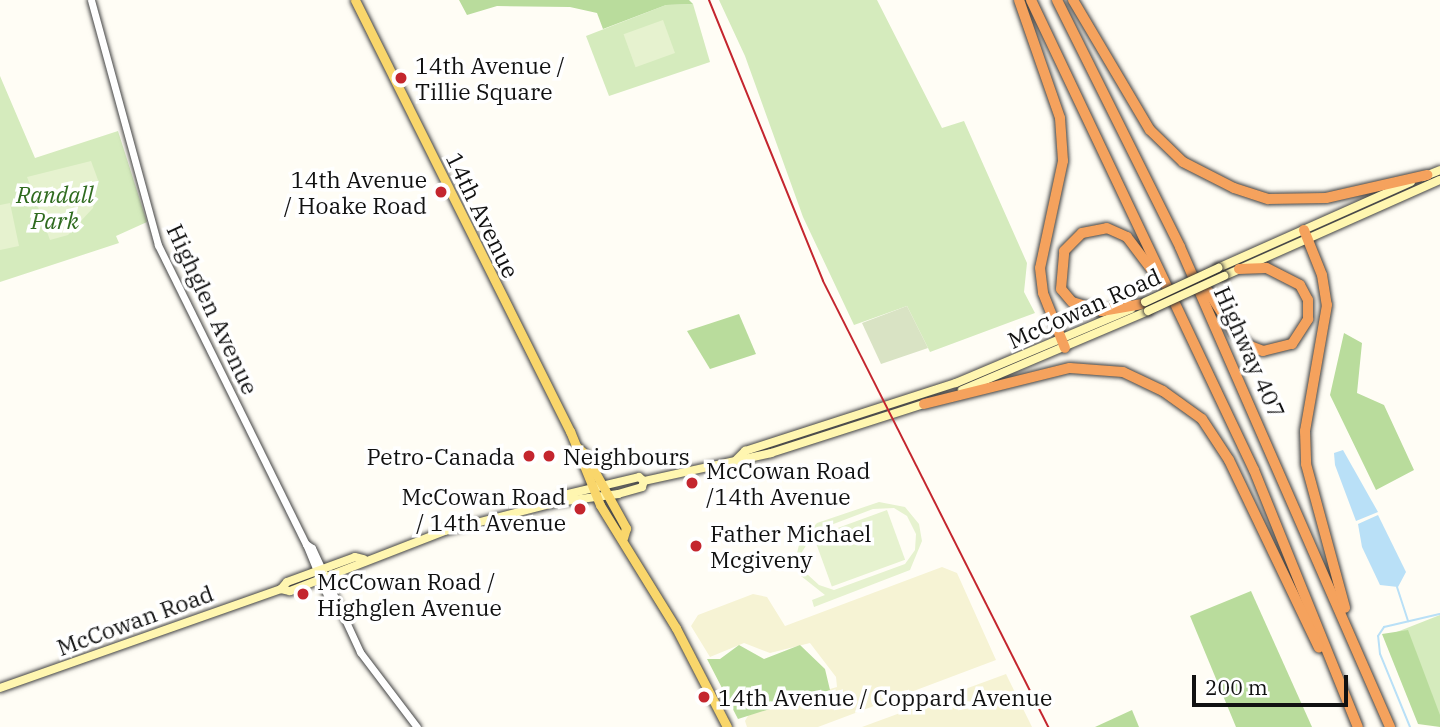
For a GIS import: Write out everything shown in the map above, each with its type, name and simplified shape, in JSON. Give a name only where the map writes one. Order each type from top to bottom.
[{"type":"highway","points":[[1019,0],[1060,118],[1063,161],[1040,268],[1043,293],[1063,345]]},
{"type":"highway","name":"Highway 407","points":[[1031,0],[1254,470],[1357,727]]},
{"type":"highway","name":"Highway 407","points":[[1057,0],[1185,258],[1390,727]]},
{"type":"highway","points":[[1073,0],[1150,131],[1183,162],[1234,188],[1268,199],[1325,198],[1427,175]]},
{"type":"highway","points":[[1145,306],[1102,311],[1072,302],[1061,289],[1064,251],[1082,233],[1107,228],[1127,237],[1178,310]]},
{"type":"highway","points":[[1306,234],[1322,275],[1327,305],[1305,431],[1306,464],[1360,657]]},
{"type":"highway","points":[[1185,258],[1234,332],[1250,346],[1263,351],[1292,344],[1308,319],[1308,300],[1300,285],[1266,268],[1239,269]]},
{"type":"highway","points":[[924,404],[1051,371],[1101,368],[1123,372],[1163,391],[1202,419],[1229,460],[1357,727]]},
{"type":"main road","name":"14th Avenue","points":[[355,0],[577,447],[626,528],[623,538]]},
{"type":"main road","name":"McCowan Road","points":[[1221,272],[1239,269],[1440,170]]},
{"type":"main road","name":"McCowan Road","points":[[281,589],[290,591],[365,559],[445,531],[558,502],[564,495],[605,491],[639,477],[644,481],[771,453],[924,404],[1063,345],[1306,234],[1440,180]]},
{"type":"main road","name":"McCowan Road","points":[[736,460],[745,451],[870,414],[1063,345]]},
{"type":"main road","name":"14th Avenue","points":[[577,447],[594,493],[615,533],[623,538],[727,727]]},
{"type":"main road","name":"McCowan Road","points":[[0,689],[281,589],[287,582],[355,557],[365,559]]},
{"type":"street","name":"Highglen Avenue","points":[[91,0],[158,245],[360,652],[416,727]]},
{"type":"shaded area","points":[[942,567],[957,573],[996,660],[818,727],[747,727],[745,721],[750,712],[837,687],[836,677],[810,643],[770,653],[744,643],[710,657],[691,626],[698,615],[753,594],[767,597],[785,626]]},
{"type":"shaded area","points":[[1006,674],[1032,727],[862,727]]},
{"type":"green space","points":[[459,0],[689,0],[693,4],[666,5],[603,29],[597,13],[570,7],[497,6],[467,15]]},
{"type":"green space","points":[[719,0],[877,0],[942,128],[964,121],[1027,263],[1024,292],[1035,313],[930,352],[907,306],[854,325],[803,217],[745,56]]},
{"type":"green space","points":[[693,4],[710,62],[609,96],[586,36],[666,5]]},
{"type":"green space","points":[[663,20],[675,53],[636,67],[624,34]]},
{"type":"green space","name":"Randall Park","points":[[0,76],[35,158],[118,131],[147,222],[116,236],[119,243],[0,282]]},
{"type":"green space","points":[[91,161],[98,180],[93,208],[68,235],[50,240],[27,177]]},
{"type":"green space","points":[[10,203],[19,246],[0,250],[0,205]]},
{"type":"green space","points":[[907,306],[928,348],[881,364],[862,323]]},
{"type":"green space","points":[[739,314],[756,354],[710,369],[687,331]]},
{"type":"green space","points":[[1344,333],[1362,343],[1357,393],[1384,405],[1414,470],[1376,490],[1330,395]]},
{"type":"green space","points":[[879,502],[905,507],[919,524],[922,541],[910,570],[814,607],[812,600],[825,595],[801,576],[796,557],[800,541],[817,523]],"holes":[[[894,508],[907,516],[916,534],[915,550],[905,564],[834,590],[819,585],[807,574],[802,552],[815,531],[873,509]]]},
{"type":"green space","points":[[887,510],[905,560],[832,586],[814,537]]},
{"type":"green space","points":[[1251,591],[1312,727],[1236,727],[1190,616]]},
{"type":"green space","points":[[1440,615],[1440,727],[1384,637]]},
{"type":"green space","points":[[1408,630],[1440,715],[1440,727],[1418,724],[1382,634]]},
{"type":"green space","points":[[739,645],[764,659],[800,645],[825,669],[830,690],[738,719],[707,659],[720,659]]},
{"type":"green space","points":[[1132,710],[1139,727],[1095,727]]},
{"type":"water","points":[[1343,450],[1378,512],[1356,521],[1335,465],[1334,453]]},
{"type":"water","points":[[1378,515],[1406,572],[1398,587],[1380,585],[1362,547],[1358,524]]},
{"type":"waterway","points":[[1397,587],[1408,621]]},
{"type":"waterway","points":[[1410,727],[1380,654],[1378,636],[1384,627],[1440,614]]},
{"type":"railway","points":[[709,0],[823,281],[1048,727]]},
{"type":"place","name":"14th Avenue / Tillie Square","points":[[401,78]]},
{"type":"place","name":"14th Avenue / Hoake Road","points":[[441,192]]},
{"type":"place","name":"Petro-Canada","points":[[529,456]]},
{"type":"place","name":"Neighbours","points":[[549,456]]},
{"type":"place","name":"McCowan Road /14th Avenue","points":[[692,483]]},
{"type":"place","name":"McCowan Road / 14th Avenue","points":[[580,509]]},
{"type":"place","name":"Father Michael Mcgiveny","points":[[696,546]]},
{"type":"place","name":"McCowan Road / Highglen Avenue","points":[[303,594]]},
{"type":"place","name":"14th Avenue / Coppard Avenue","points":[[704,697]]}]
